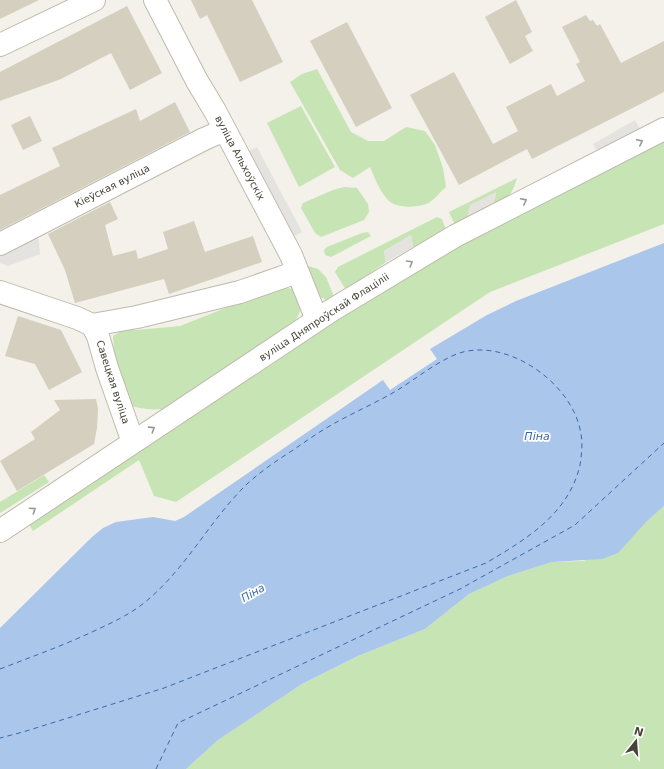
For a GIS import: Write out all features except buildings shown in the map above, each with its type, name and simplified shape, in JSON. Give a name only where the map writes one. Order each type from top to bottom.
[{"type":"street","points":[[0,45],[94,0]]},
{"type":"street","name":"вуліца Альхоўскіх","points":[[155,0],[291,255],[317,320]]},
{"type":"street","name":"Кіеўская вуліца","points":[[0,244],[204,139],[225,130]]},
{"type":"street","name":"вуліца Дняпроўскай Флаціліі","points":[[0,531],[317,320],[455,236],[664,130]]},
{"type":"street","points":[[0,292],[77,318],[92,325],[137,317],[240,292],[297,272]]},
{"type":"street","name":"Савецкая вуліца","points":[[92,325],[98,336],[107,368],[133,442]]},
{"type":"green space","points":[[317,69],[351,132],[368,141],[384,141],[406,127],[425,131],[435,145],[443,168],[446,187],[430,202],[408,207],[397,205],[388,200],[382,192],[370,167],[353,178],[340,170],[290,82],[302,74]]},
{"type":"green space","points":[[301,106],[335,167],[299,187],[267,123]]},
{"type":"green space","points":[[664,137],[664,224],[490,292],[176,502],[154,496],[139,460],[33,531],[28,523],[345,306]]},
{"type":"green space","points":[[517,178],[511,192],[506,198],[493,205],[496,193],[466,221],[455,225],[449,212]]},
{"type":"green space","points":[[344,187],[357,188],[368,204],[369,212],[364,220],[321,237],[315,233],[301,208],[303,203],[333,190]]},
{"type":"green space","points":[[437,217],[442,219],[446,230],[413,247],[411,235],[384,251],[386,262],[346,290],[335,272],[338,267]]},
{"type":"green space","points":[[368,232],[371,236],[331,257],[325,255],[324,250],[327,247]]},
{"type":"green space","points":[[302,264],[318,269],[326,277],[335,299],[326,300],[317,295]]},
{"type":"green space","points":[[279,287],[294,289],[299,301],[299,313],[291,329],[169,408],[147,409],[125,404],[114,352],[113,336],[124,329],[137,330],[180,326]]},
{"type":"green space","points":[[44,475],[49,482],[0,513],[0,502]]},
{"type":"green space","points":[[664,506],[664,769],[186,769],[218,740],[302,684],[358,656],[425,629],[469,594],[508,576],[552,562],[584,561],[646,522]]},
{"type":"shaded area","points":[[635,120],[641,131],[599,154],[593,144]]},
{"type":"shaded area","points":[[257,147],[302,232],[293,237],[247,152]]},
{"type":"shaded area","points":[[496,192],[493,205],[466,221],[470,205]]},
{"type":"shaded area","points":[[38,235],[40,254],[8,266],[0,263],[0,252]]},
{"type":"shaded area","points":[[411,235],[413,247],[386,262],[384,251]]},
{"type":"water","name":"Піна","points":[[664,243],[664,506],[646,522],[618,553],[602,559],[552,562],[508,576],[469,594],[425,629],[358,656],[302,684],[218,740],[186,769],[0,769],[0,628],[92,537],[103,528],[116,522],[153,517],[175,521],[184,517],[383,380],[390,390],[437,359],[430,349],[487,315],[516,301]]},
{"type":"ferry route","points":[[0,669],[81,637],[117,620],[140,606],[156,593],[170,578],[220,514],[256,476],[323,430],[396,391],[446,359],[463,352],[481,350],[500,352],[518,359],[551,381],[564,396],[574,412],[581,434],[581,456],[580,465],[574,482],[566,498],[544,524],[516,545],[486,563],[164,688],[0,738]]},
{"type":"ferry route","points":[[156,769],[178,723],[460,589],[575,525],[664,443]]}]
